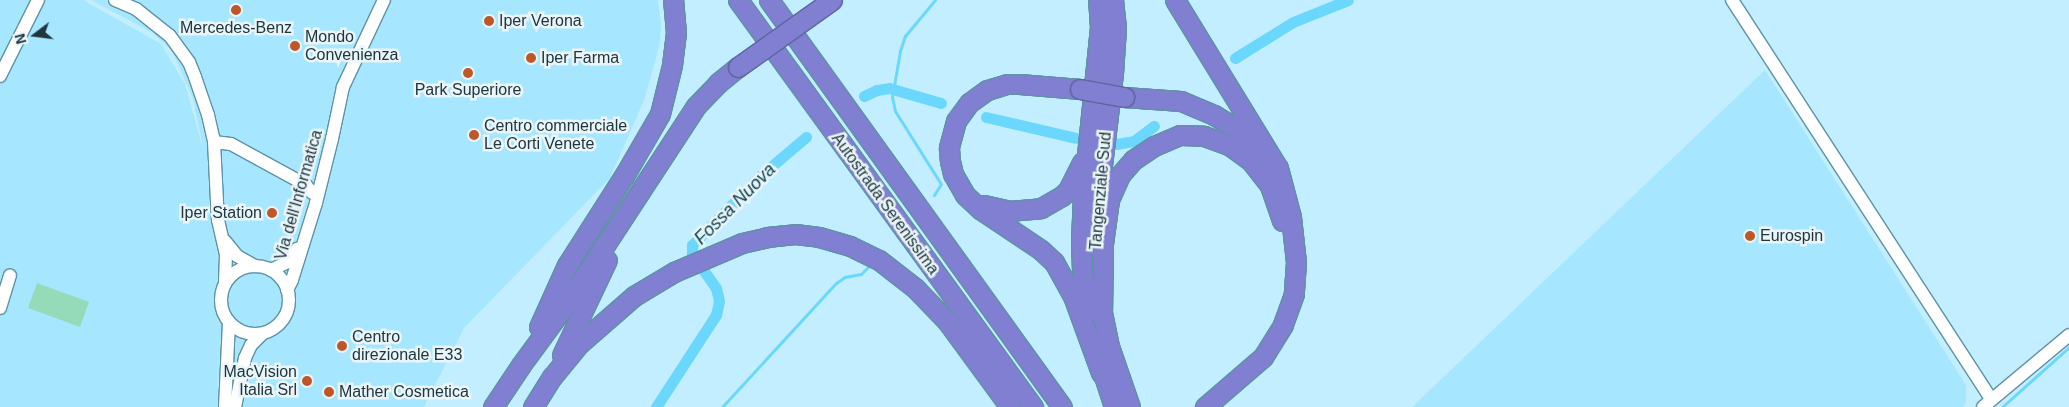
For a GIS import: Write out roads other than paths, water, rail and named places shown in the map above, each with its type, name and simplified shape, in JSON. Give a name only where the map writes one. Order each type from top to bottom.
[{"type":"highway","points":[[521,365],[567,264],[624,176],[660,114],[672,66],[675,41],[673,0]]},
{"type":"highway","name":"Autostrada Serenissima","points":[[738,0],[1033,407]]},
{"type":"highway","name":"Autostrada Serenissima","points":[[769,0],[1062,407]]},
{"type":"highway","points":[[785,0],[842,102]]},
{"type":"highway","points":[[494,407],[521,365],[571,297],[696,106],[718,83],[738,67],[832,0]]},
{"type":"highway","name":"Tangenziale Sud","points":[[1098,0],[1100,27],[1084,194],[1082,271],[1086,304],[1102,373],[1114,407]]},
{"type":"highway","name":"Tangenziale Sud","points":[[1112,0],[1116,28],[1113,74],[1095,230],[1096,263],[1102,316],[1117,374],[1130,407]]},
{"type":"highway","points":[[1175,0],[1278,168],[1291,217],[1296,262],[1294,294],[1283,325],[1263,357],[1205,407]]},
{"type":"highway","points":[[1102,373],[1073,296],[1054,262],[1042,250],[980,208],[965,195],[953,174],[949,148],[956,121],[969,103],[987,90],[1006,84],[1032,84],[1080,89],[1124,97],[1181,101],[1214,115],[1236,128],[1269,166],[1291,217]]},
{"type":"highway","points":[[1102,316],[1104,222],[1108,200],[1120,175],[1133,160],[1154,146],[1180,135],[1204,136],[1229,145],[1250,160],[1270,186],[1281,215],[1285,243],[1283,325]]},
{"type":"highway","points":[[965,195],[986,206],[1009,211],[1022,212],[1041,208],[1062,196],[1068,190],[1089,142]]},
{"type":"highway","points":[[533,407],[552,377],[645,183]]},
{"type":"highway","points":[[552,377],[579,344],[634,296],[698,261],[742,243],[767,236],[795,234],[819,237],[850,246],[879,260],[915,288],[947,321],[1010,407]]},
{"type":"street","points":[[0,76],[38,0]]},
{"type":"street","points":[[115,0],[133,4],[170,36],[189,62],[202,94],[214,142],[218,220],[226,254],[225,284],[221,304],[229,323],[225,407]]},
{"type":"street","name":"Via dell'Informatica","points":[[287,290],[292,280],[316,203],[343,87],[384,0]]},
{"type":"street","points":[[1732,0],[1987,403],[2069,335]]},
{"type":"street","name":"Via dell'Informatica","points":[[271,270],[290,262],[295,254],[326,132],[338,108]]},
{"type":"street","points":[[214,142],[231,144],[306,185],[312,193]]},
{"type":"street","points":[[221,237],[237,256],[255,266],[271,270],[278,275],[287,290],[289,305],[287,313],[277,326],[262,334],[251,345],[244,358],[236,407]]},
{"type":"street","points":[[225,284],[234,273],[255,266]]},
{"type":"street","points":[[0,308],[10,275]]},
{"type":"street","points":[[229,323],[244,333],[262,334]]},
{"type":"waterway","points":[[934,195],[941,184],[895,111],[892,97],[900,51],[905,36],[935,0]]},
{"type":"waterway","name":"Fossa Nuova","points":[[1235,58],[1293,22],[1348,0]]},
{"type":"waterway","name":"Fossa Nuova","points":[[864,96],[877,90],[889,88],[941,103]]},
{"type":"waterway","name":"Fossa Nuova","points":[[986,117],[1076,138]]},
{"type":"waterway","name":"Fossa Nuova","points":[[1116,144],[1134,141],[1154,126]]},
{"type":"waterway","name":"Fossa Nuova","points":[[656,407],[716,315],[719,301],[716,288],[692,254],[692,245],[761,175],[806,137]]},
{"type":"waterway","points":[[722,407],[836,283],[845,277],[861,274],[869,266]]},
{"type":"waterway","points":[[2002,407],[2069,347]]},
{"type":"place","name":"Mercedes-Benz","points":[[236,10]]},
{"type":"place","name":"Iper Verona","points":[[489,21]]},
{"type":"place","name":"Mondo Convenienza","points":[[295,46]]},
{"type":"place","name":"Iper Farma","points":[[531,58]]},
{"type":"place","name":"Park Superiore","points":[[468,73]]},
{"type":"place","name":"Centro commerciale Le Corti Venete","points":[[474,135]]},
{"type":"place","name":"Iper Station","points":[[272,213]]},
{"type":"place","name":"Eurospin","points":[[1750,236]]},
{"type":"place","name":"Centro direzionale E33","points":[[342,346]]},
{"type":"place","name":"MacVision Italia Srl","points":[[307,381]]},
{"type":"place","name":"Mather Cosmetica","points":[[329,392]]}]
